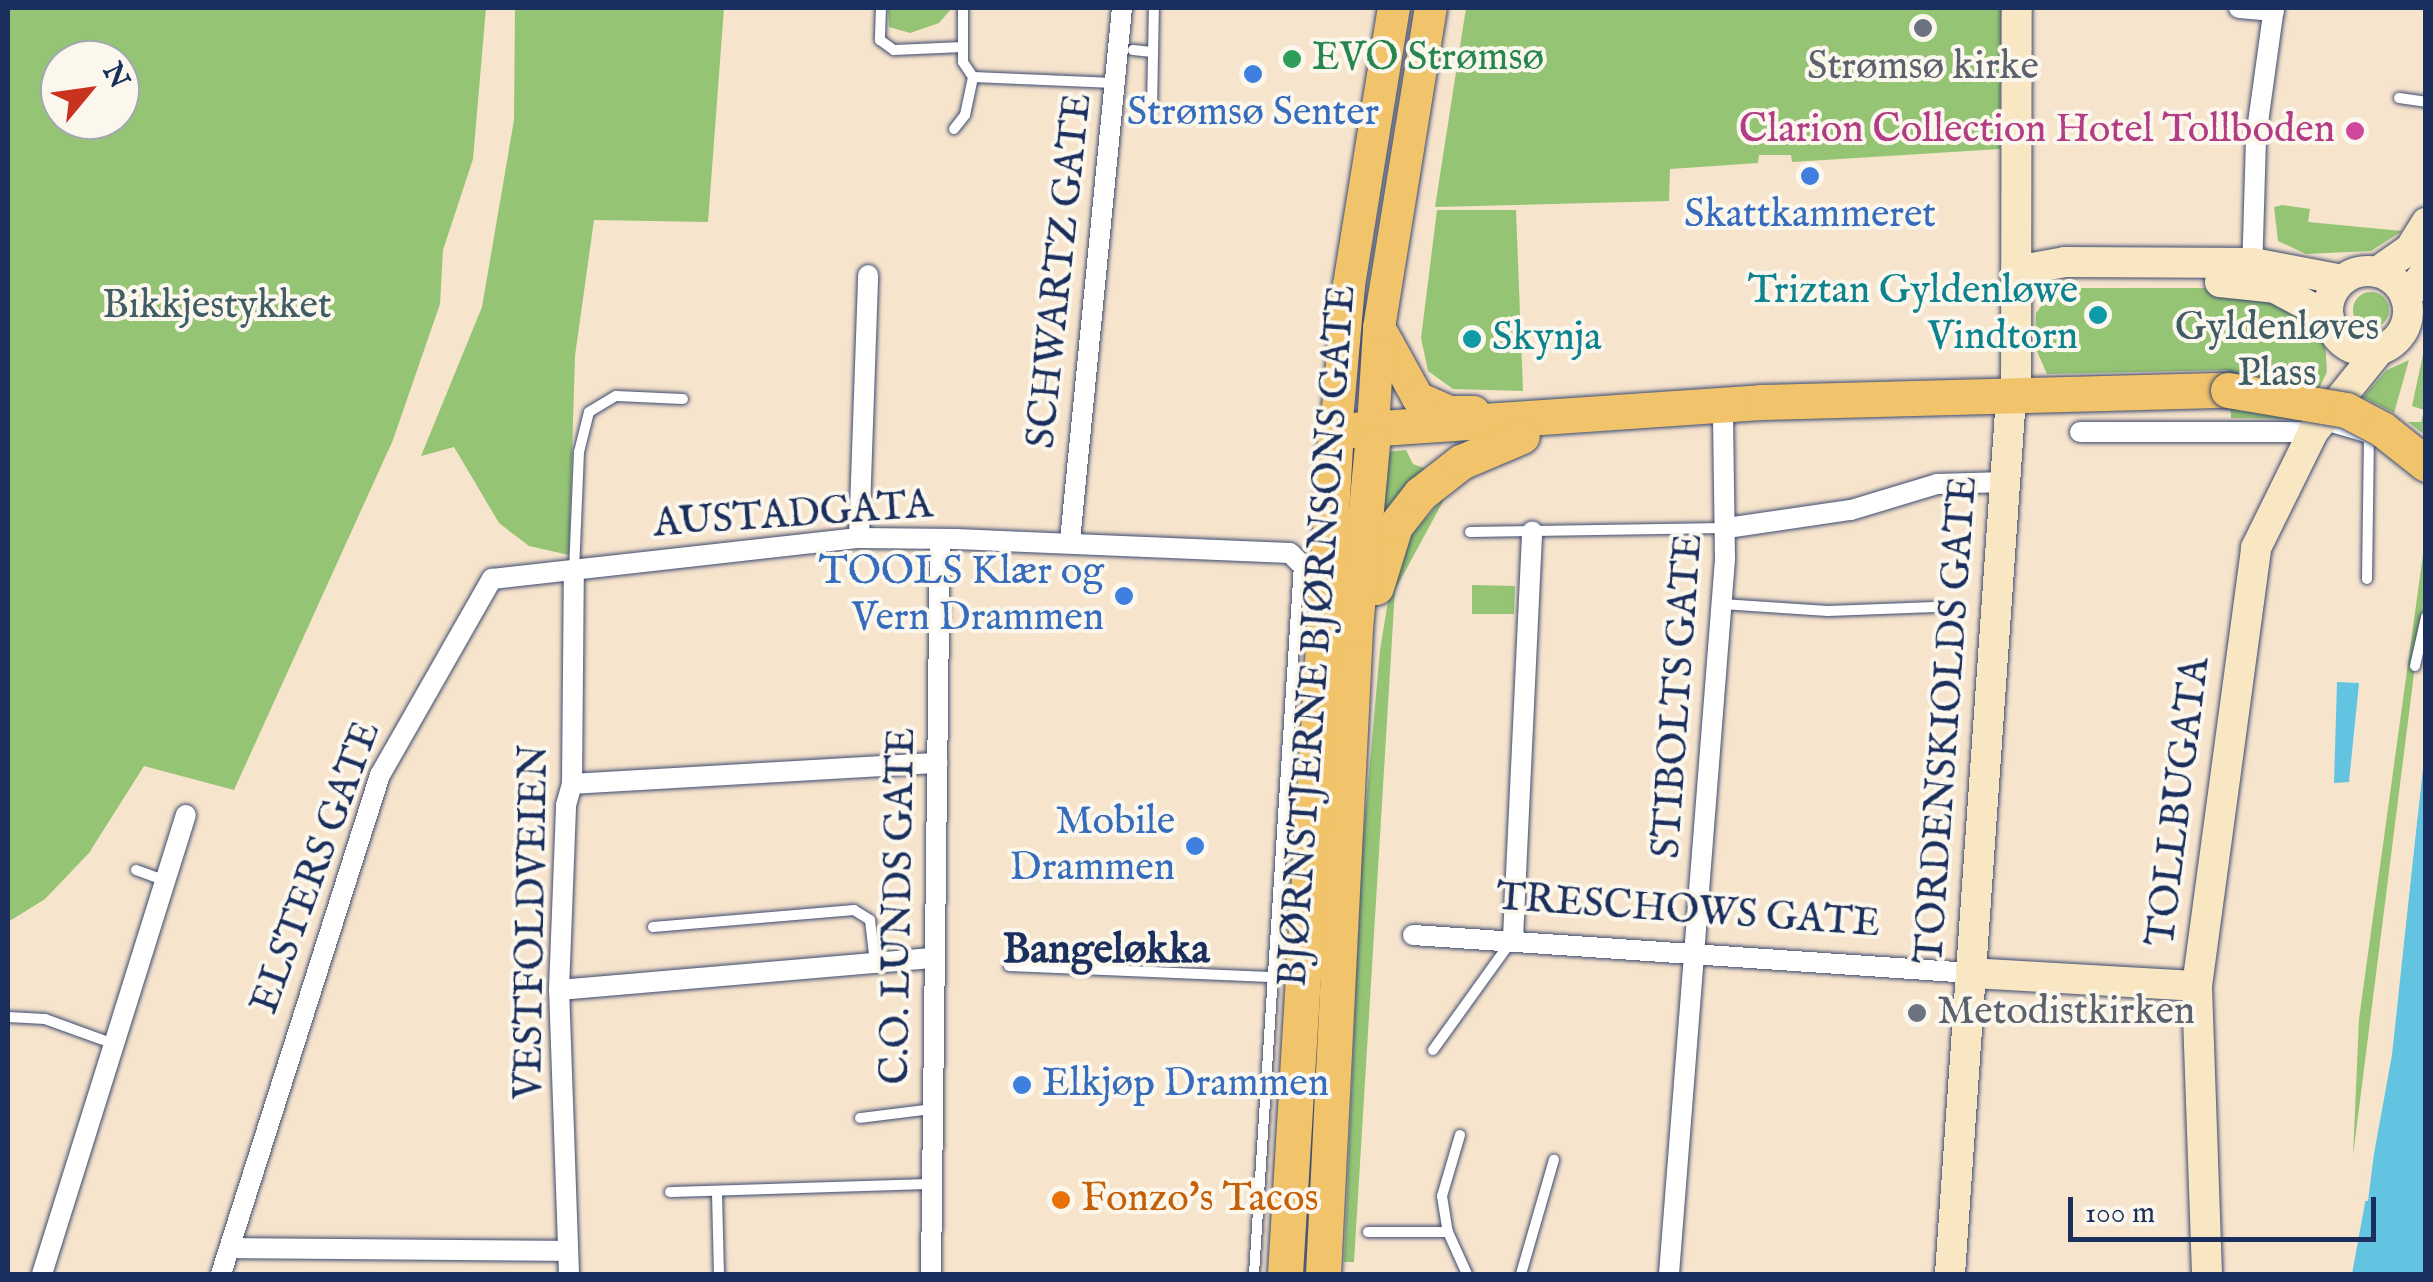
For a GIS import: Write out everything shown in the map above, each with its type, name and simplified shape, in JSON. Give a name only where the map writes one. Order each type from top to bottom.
[{"type":"highway","points":[[1358,660],[1386,545],[1408,508],[1461,462],[1512,427],[1723,420],[2119,393],[2228,390],[2284,395],[2346,410],[2382,428],[2426,464]]},
{"type":"highway","points":[[1336,431],[1372,436],[2013,402]]},
{"type":"highway","name":"BJØRNSTJERNE BJØRNSONS GATE","points":[[1285,1274],[1336,431]]},
{"type":"highway","name":"BJØRNSTJERNE BJØRNSONS GATE","points":[[1323,1274],[1372,436]]},
{"type":"main road","name":"BJØRNSTJERNE BJØRNSONS GATE","points":[[1336,431],[1349,285],[1394,8]]},
{"type":"main road","name":"BJØRNSTJERNE BJØRNSONS GATE","points":[[1372,436],[1379,328],[1430,8]]},
{"type":"main road","name":"TORDENSKIOLDS GATE","points":[[1950,1274],[1971,974],[1987,607],[2029,271],[2016,8]]},
{"type":"main road","points":[[2029,271],[2065,281],[2252,273],[2342,280],[2378,272],[2410,250],[2426,223]]},
{"type":"main road","points":[[2378,272],[2406,298]]},
{"type":"main road","points":[[2252,273],[2297,297],[2336,330],[2380,349],[2404,327],[2406,298],[2426,272]]},
{"type":"main road","points":[[2336,330],[2331,296],[2342,280]]},
{"type":"main road","points":[[1379,328],[1418,398],[1450,412],[1512,427]]},
{"type":"main road","name":"TOLLBUGATA","points":[[2317,424],[2336,330]]},
{"type":"main road","name":"TOLLBUGATA","points":[[2207,1274],[2198,986],[2256,548],[2317,424],[2380,349]]},
{"type":"main road","name":"TRESCHOWS GATE","points":[[1971,974],[2198,986]]},
{"type":"street","name":"SCHWARTZ GATE","points":[[1070,541],[1122,8]]},
{"type":"street","points":[[2239,8],[2274,9],[2256,137],[2252,273]]},
{"type":"street","points":[[859,538],[868,275]]},
{"type":"street","name":"STIBOLTS GATE","points":[[1669,1274],[1727,528],[1723,420]]},
{"type":"street","points":[[2080,432],[2317,424]]},
{"type":"street","points":[[1727,528],[1851,510],[1938,484],[2005,482]]},
{"type":"street","points":[[1513,938],[1532,532]]},
{"type":"street","name":"AUSTADGATA","points":[[574,572],[859,538],[1070,541],[1290,553],[1300,559]]},
{"type":"street","name":"C.O. LUNDS GATE","points":[[931,1274],[940,539]]},
{"type":"street","points":[[1300,559],[1324,586]]},
{"type":"street","name":"ELSTERS GATE","points":[[221,1274],[380,776],[492,579],[574,572]]},
{"type":"street","name":"VESTFOLDVEIEN","points":[[569,1274],[558,990],[566,805],[572,784],[574,572]]},
{"type":"street","points":[[572,784],[936,763]]},
{"type":"street","points":[[42,1274],[186,815]]},
{"type":"street","name":"TRESCHOWS GATE","points":[[1413,935],[1513,938],[1971,974]]},
{"type":"street","points":[[558,990],[932,958]]},
{"type":"street","points":[[230,1248],[568,1251]]},
{"type":"lane","points":[[881,8],[880,40],[894,50],[963,47]]},
{"type":"lane","points":[[954,130],[965,115],[973,77],[963,62],[963,8]]},
{"type":"lane","points":[[1152,108],[1154,8]]},
{"type":"lane","points":[[1133,50],[1152,52]]},
{"type":"lane","points":[[973,77],[1114,84]]},
{"type":"lane","points":[[2399,98],[2426,102]]},
{"type":"lane","points":[[574,572],[579,452],[589,412],[616,396],[684,398]]},
{"type":"lane","points":[[2317,424],[2399,450],[2426,472]]},
{"type":"lane","points":[[2368,579],[2369,438]]},
{"type":"lane","points":[[1470,532],[1727,528]]},
{"type":"lane","points":[[1254,1274],[1300,559]]},
{"type":"lane","points":[[1722,604],[1828,611],[1936,607]]},
{"type":"lane","points":[[2415,666],[2426,617]]},
{"type":"lane","points":[[136,870],[164,880]]},
{"type":"lane","points":[[653,927],[854,910],[870,920],[875,963]]},
{"type":"lane","points":[[1433,1050],[1513,938]]},
{"type":"lane","points":[[1009,966],[1271,977]]},
{"type":"lane","points":[[8,1017],[45,1019],[114,1044]]},
{"type":"lane","points":[[860,1118],[932,1109]]},
{"type":"lane","points":[[1460,1135],[1442,1196],[1448,1232],[1467,1274]]},
{"type":"lane","points":[[1520,1274],[1554,1160]]},
{"type":"lane","points":[[670,1192],[932,1184]]},
{"type":"lane","points":[[717,1193],[719,1274]]},
{"type":"lane","points":[[1368,1232],[1448,1232]]},
{"type":"green space","name":"Bikkjestykket","points":[[8,8],[486,8],[473,159],[443,250],[440,304],[393,440],[234,790],[144,766],[89,853],[45,899],[8,922]]},
{"type":"green space","points":[[515,8],[724,8],[708,222],[594,220],[575,356],[569,555],[529,546],[499,523],[454,447],[421,456],[482,307],[514,120]]},
{"type":"green space","points":[[888,8],[952,8],[939,23],[910,33],[889,27]]},
{"type":"green space","points":[[1466,8],[2001,8],[2000,149],[1792,162],[1791,155],[1759,155],[1758,163],[1670,169],[1669,201],[1435,207]]},
{"type":"green space","points":[[2274,207],[2310,209],[2308,222],[2402,231],[2371,251],[2306,254],[2278,241]]},
{"type":"green space","points":[[1437,210],[1516,210],[1523,391],[1453,389],[1428,371],[1421,338]]},
{"type":"green space","name":"Gyldenløves Plass","points":[[2055,288],[2240,288],[2324,324],[2327,372],[2304,419],[2231,418],[2228,370],[2047,374],[2035,347],[2036,313]]},
{"type":"green space","points":[[2371,292],[2384,297],[2389,310],[2384,323],[2371,328],[2358,323],[2353,310],[2358,297]]},
{"type":"green space","points":[[2425,345],[2425,435],[2408,422],[2421,422],[2424,410],[2412,406]]},
{"type":"green space","points":[[2409,360],[2394,413],[2363,397],[2387,370]]},
{"type":"green space","points":[[1406,450],[1413,464],[1427,469],[1380,526],[1383,452]]},
{"type":"green space","points":[[1447,494],[1395,590],[1354,1262],[1344,1262],[1362,851],[1380,650],[1390,589],[1408,539]]},
{"type":"green space","points":[[2425,540],[2425,641],[2415,666],[2353,1156],[2359,1019]]},
{"type":"green space","points":[[1472,585],[1515,586],[1514,614],[1472,614]]},
{"type":"water","points":[[2337,682],[2359,683],[2349,782],[2334,783]]},
{"type":"water","points":[[2425,746],[2425,1274],[2352,1274],[2392,1055]]},
{"type":"pier","points":[[2426,741],[2391,1056],[2386,1056],[2390,979]]},
{"type":"pier","points":[[2385,1062],[2368,1201],[2357,1200],[2364,1196]]},
{"type":"place","name":"Strømsø kirke","points":[[1923,28]]},
{"type":"place","name":"EVO Strømsø","points":[[1292,59]]},
{"type":"place","name":"Strømsø Senter","points":[[1253,74]]},
{"type":"place","name":"Clarion Collection Hotel Tollboden","points":[[2355,131]]},
{"type":"place","name":"Skattkammeret","points":[[1810,176]]},
{"type":"place","name":"Triztan Gyldenløwe Vindtorn","points":[[2098,315]]},
{"type":"place","name":"Skynja","points":[[1472,339]]},
{"type":"place","name":"TOOLS Klær og Vern Drammen","points":[[1124,596]]},
{"type":"place","name":"Mobile Drammen","points":[[1195,846]]},
{"type":"place","name":"Metodistkirken","points":[[1917,1013]]},
{"type":"place","name":"Elkjøp Drammen","points":[[1022,1085]]},
{"type":"place","name":"Fonzo's Tacos","points":[[1061,1200]]},
{"type":"district","name":"Bangeløkka","points":[[1106,951]]}]
